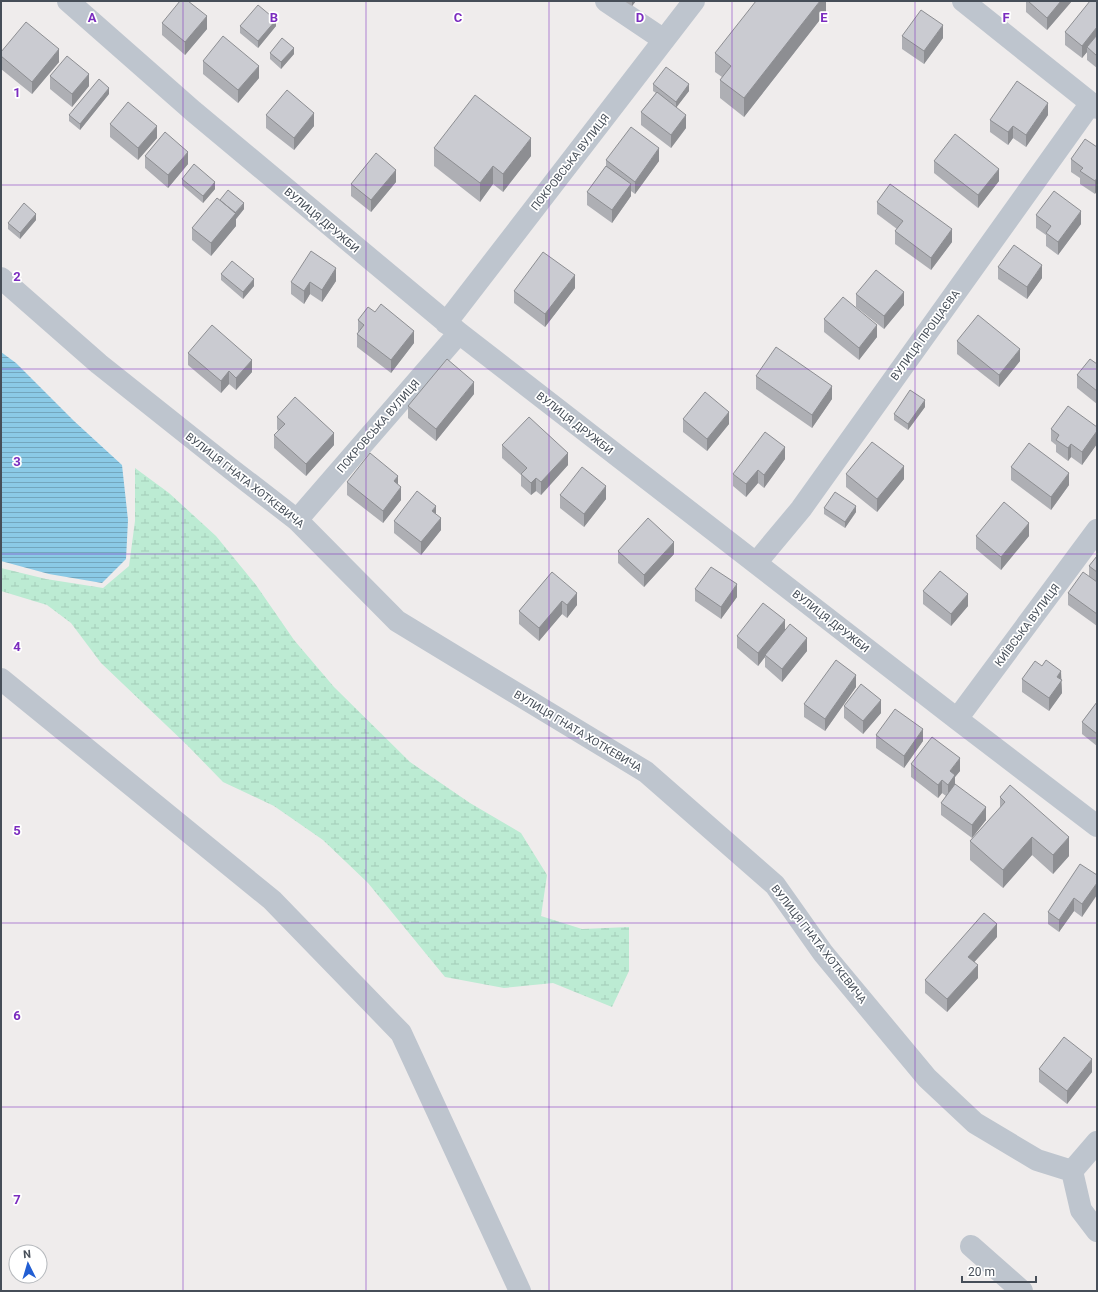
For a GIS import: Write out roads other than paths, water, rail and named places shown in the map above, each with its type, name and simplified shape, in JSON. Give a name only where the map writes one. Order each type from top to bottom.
[{"type":"street","name":"ВУЛИЦЯ ДРУЖБИ","points":[[68,1],[193,111],[452,328],[1097,826]]},
{"type":"street","points":[[606,1],[664,40]]},
{"type":"street","name":"ПОКРОВСЬКА ВУЛИЦЯ","points":[[297,520],[452,328],[694,1]]},
{"type":"street","points":[[963,1],[1094,106]]},
{"type":"street","name":"ВУЛИЦЯ ПРОЩАЄВА","points":[[756,563],[801,509],[1094,106]]},
{"type":"street","name":"ВУЛИЦЯ ГНАТА ХОТКЕВИЧА","points":[[1,278],[99,364],[297,520],[397,620],[646,772],[774,885],[823,953],[927,1078],[975,1123],[1036,1160],[1072,1171]]},
{"type":"street","name":"КИЇВСЬКА ВУЛИЦЯ","points":[[957,719],[1097,530]]},
{"type":"street","points":[[1,679],[272,900],[401,1033],[520,1291]]},
{"type":"street","points":[[1097,1142],[1072,1171],[1081,1210],[1097,1231]]},
{"type":"street","points":[[971,1246],[1022,1291]]},
{"type":"water","points":[[1,352],[16,363],[74,421],[122,465],[128,520],[126,559],[102,583],[49,574],[1,561]]}]
